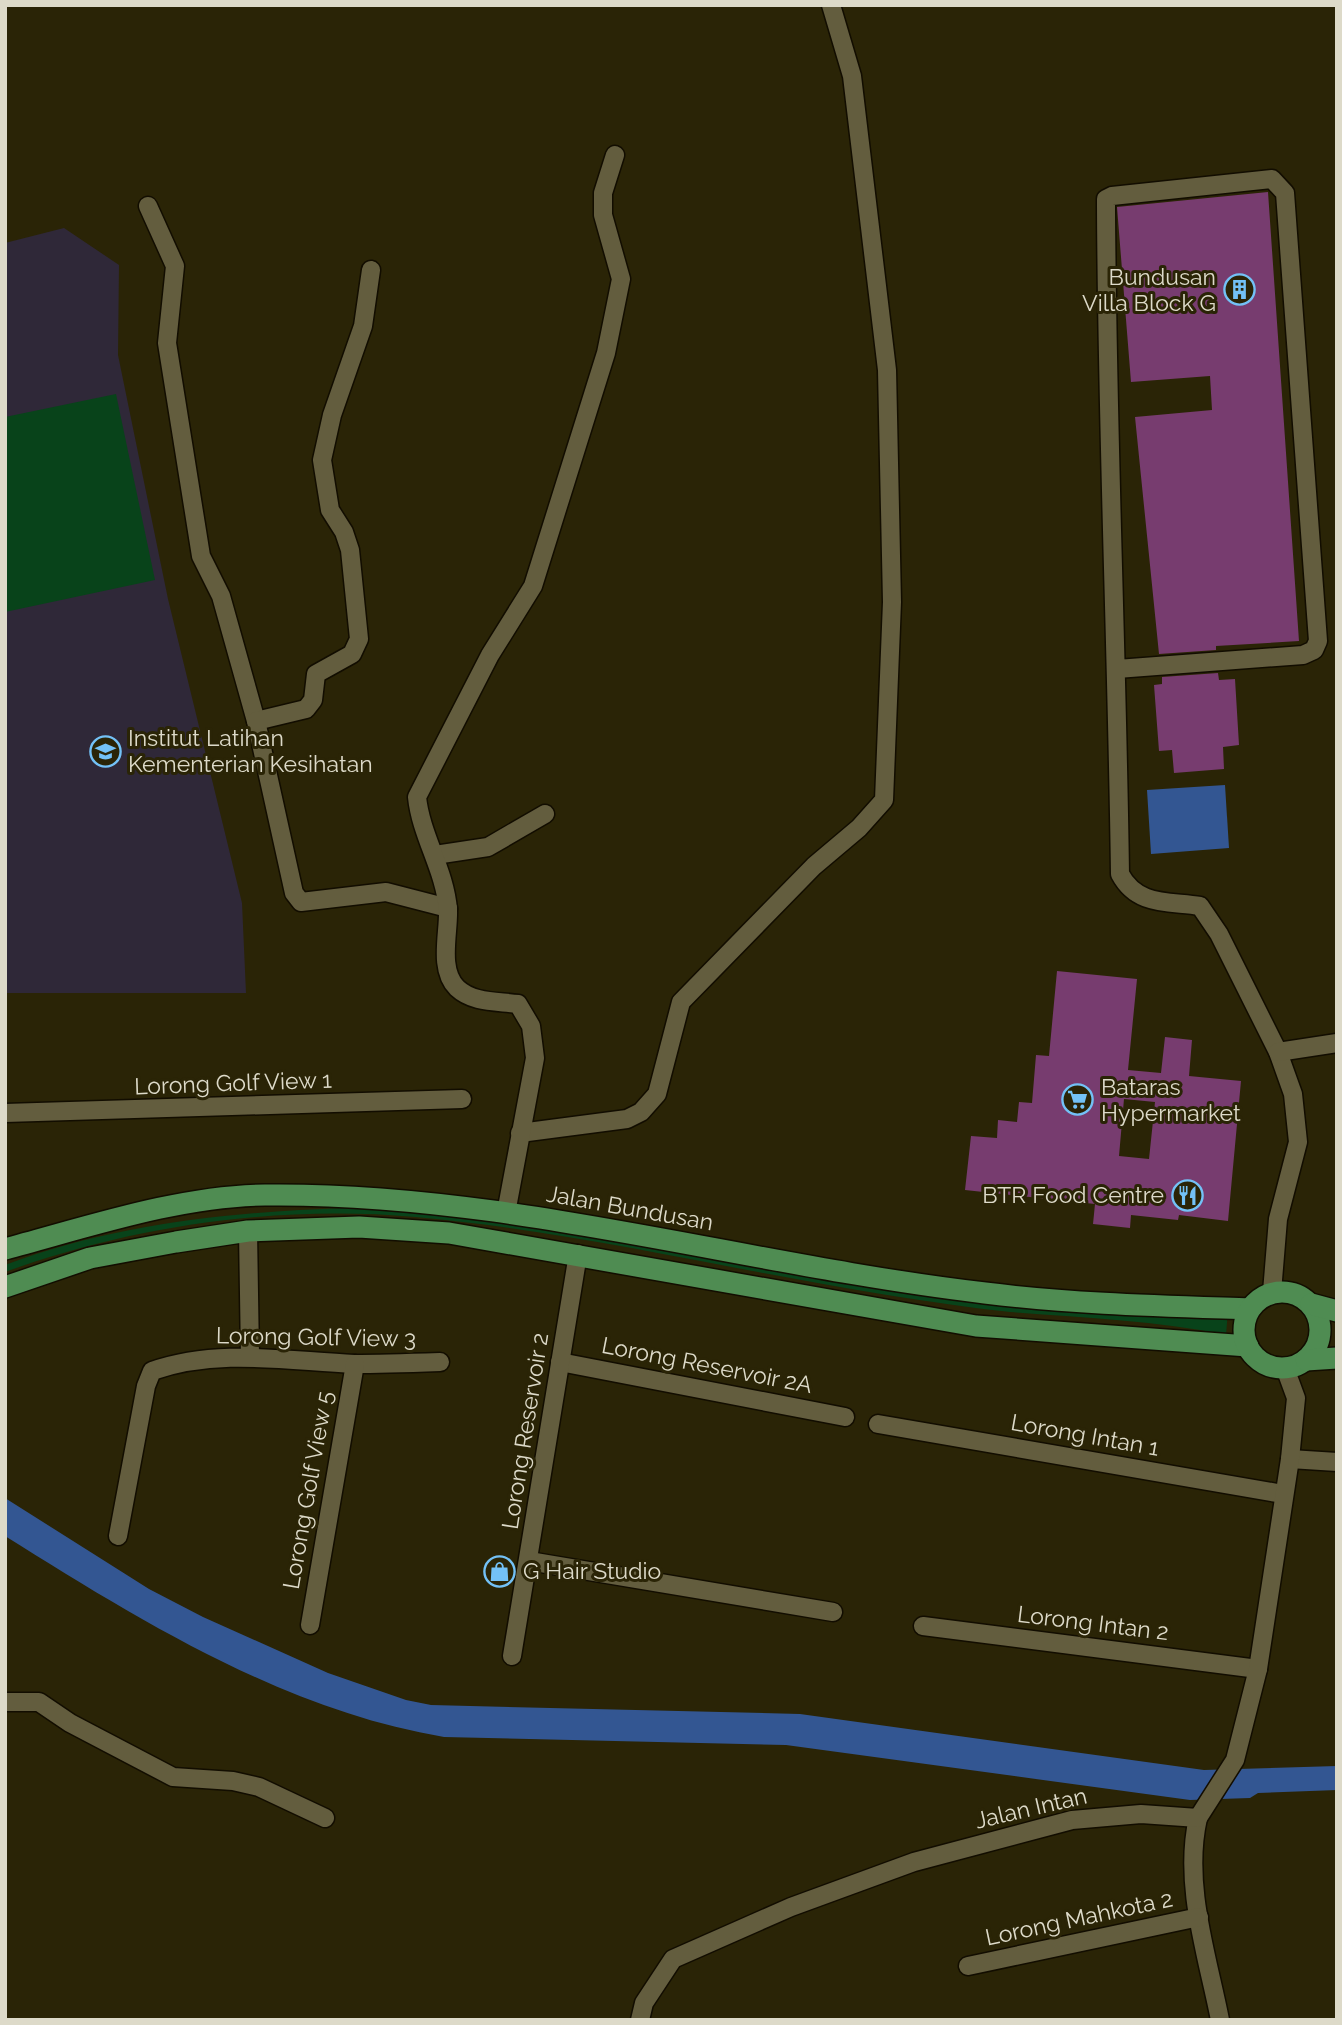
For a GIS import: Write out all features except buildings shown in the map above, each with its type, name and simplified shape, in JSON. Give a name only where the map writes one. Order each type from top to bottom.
[{"type":"main road","name":"Jalan Bundusan","points":[[5,1249],[163,1207],[262,1195],[361,1197],[506,1213],[985,1293],[1138,1305],[1250,1309]]},
{"type":"main road","points":[[5,1287],[90,1258],[248,1231],[306,1227],[397,1230],[449,1233],[578,1254],[976,1326],[1248,1346]]},
{"type":"main road","points":[[1337,1311],[1311,1304],[1293,1293],[1272,1292],[1250,1309],[1244,1334],[1248,1346],[1263,1363],[1285,1368],[1306,1360],[1337,1358]]},
{"type":"main road","points":[[1306,1360],[1319,1339],[1320,1327],[1311,1304]]},
{"type":"street","points":[[520,1133],[626,1119],[641,1112],[657,1094],[681,1002],[814,866],[859,828],[884,800],[892,603],[887,370],[852,76],[831,5]]},
{"type":"street","points":[[506,1213],[535,1058],[531,1026],[518,1003],[472,999],[455,986],[446,965],[448,908],[435,855],[419,823],[417,797],[490,655],[533,586],[606,352],[621,279],[603,215],[603,193],[615,155]]},
{"type":"street","points":[[1117,669],[1303,655],[1314,650],[1318,641],[1285,193],[1272,179],[1107,199],[1107,400],[1117,669],[1120,874],[1128,890],[1140,898],[1200,906],[1219,934],[1278,1052],[1293,1094],[1298,1142],[1278,1219],[1272,1292]]},
{"type":"street","points":[[148,206],[175,266],[167,343],[201,556],[221,596],[256,721],[294,893],[301,902],[386,892],[448,908]]},
{"type":"street","points":[[256,721],[306,709],[313,700],[316,674],[352,654],[359,639],[350,550],[344,531],[330,510],[322,460],[335,402],[363,326],[371,270]]},
{"type":"street","points":[[435,855],[488,847],[545,814]]},
{"type":"street","points":[[1278,1052],[1337,1043]]},
{"type":"street","name":"Lorong Golf View 1","points":[[5,1113],[463,1099]]},
{"type":"street","points":[[248,1231],[250,1356]]},
{"type":"street","name":"Lorong Reservoir 2","points":[[512,1656],[578,1254]]},
{"type":"street","name":"Lorong Golf View 3","points":[[118,1536],[146,1386],[152,1371],[178,1362],[250,1356],[355,1364],[440,1362]]},
{"type":"street","name":"Lorong Reservoir 2A","points":[[560,1362],[845,1417]]},
{"type":"street","name":"Lorong Golf View 5","points":[[310,1625],[355,1364]]},
{"type":"street","points":[[1220,2020],[1199,1917],[1192,1860],[1203,1812],[1235,1760],[1258,1669],[1290,1459],[1296,1398],[1285,1368]]},
{"type":"street","name":"Lorong Intan 1","points":[[878,1424],[1283,1494]]},
{"type":"street","points":[[1290,1459],[1337,1462]]},
{"type":"street","points":[[528,1560],[833,1612]]},
{"type":"street","name":"Lorong Intan 2","points":[[923,1626],[1258,1669]]},
{"type":"street","points":[[5,1702],[39,1702],[70,1723],[173,1777],[233,1781],[259,1787],[325,1818]]},
{"type":"street","name":"Jalan Intan","points":[[640,2020],[644,2003],[673,1959],[791,1907],[902,1867],[1072,1820],[1203,1812]]},
{"type":"street","name":"Lorong Mahkota 2","points":[[968,1966],[1199,1917]]},
{"type":"shaded area","name":"Institut Latihan Kementerian Kesihatan","points":[[64,228],[119,265],[118,355],[168,599],[242,903],[246,993],[5,993],[5,243]]},
{"type":"green space","points":[[116,394],[155,580],[5,612],[5,417]]},
{"type":"green space","points":[[345,1208],[414,1211],[494,1220],[952,1300],[1009,1306],[1228,1311],[1226,1335],[1146,1323],[964,1306],[828,1285],[534,1232],[474,1223],[363,1214],[311,1214],[207,1222],[105,1242],[5,1272],[5,1265],[46,1251],[130,1230],[215,1217]]},
{"type":"water","points":[[1225,785],[1229,848],[1151,854],[1147,790]]},
{"type":"water","points":[[5,1498],[149,1589],[203,1617],[328,1673],[406,1700],[431,1705],[800,1714],[1204,1770],[1337,1766],[1337,1790],[1258,1793],[1250,1798],[1190,1800],[786,1745],[444,1737],[385,1724],[328,1706],[271,1684],[161,1630],[5,1536]]},
{"type":"place","name":"Bundusan Villa Block G","points":[[1239,290]]},
{"type":"place","name":"Institut Latihan Kementerian Kesihatan","points":[[105,751]]},
{"type":"place","name":"Bataras Hypermarket","points":[[1078,1100]]},
{"type":"place","name":"BTR Food Centre","points":[[1187,1195]]},
{"type":"place","name":"G Hair Studio","points":[[500,1571]]}]
